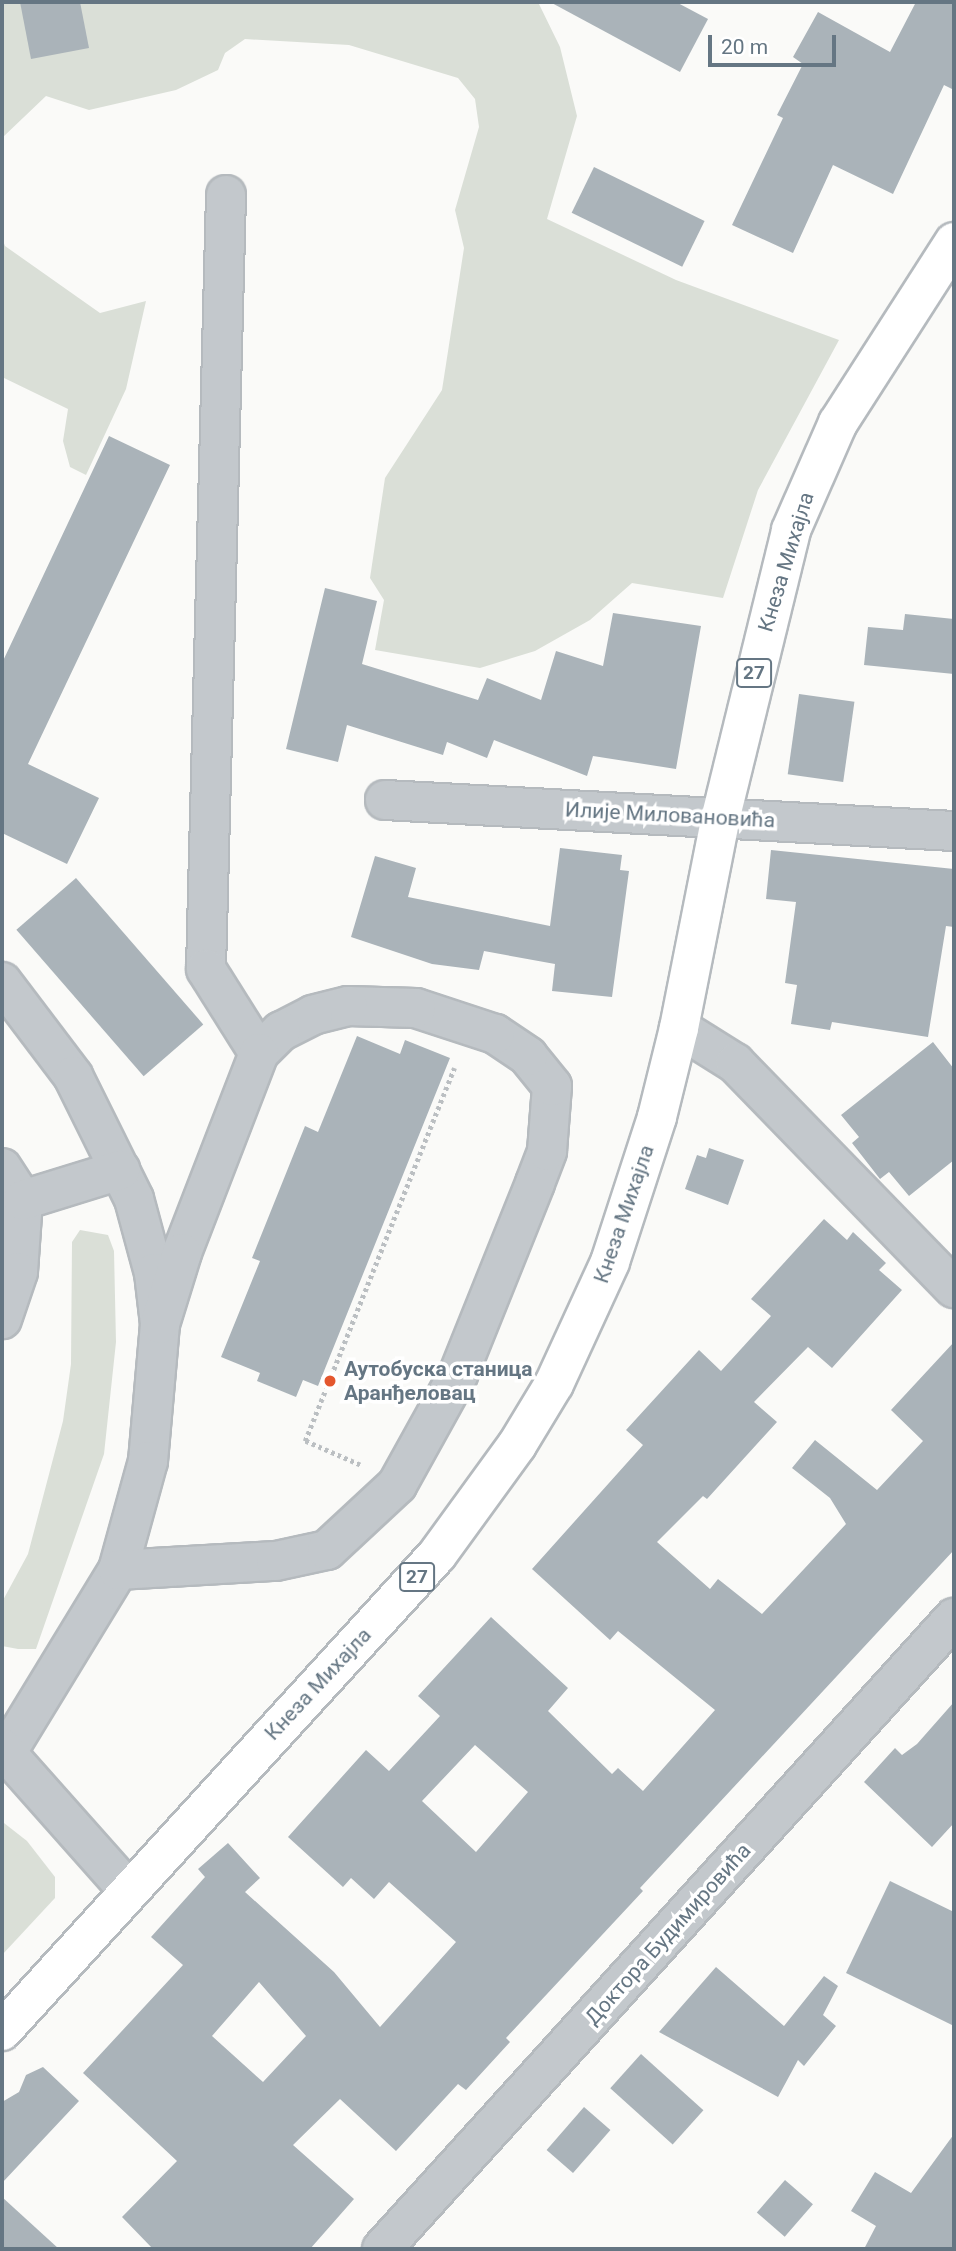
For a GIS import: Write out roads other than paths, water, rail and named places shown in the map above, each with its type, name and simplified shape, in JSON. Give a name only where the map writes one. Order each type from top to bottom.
[{"type":"main road","name":"Кнеза Михајла","points":[[2,2031],[128,1890],[437,1555],[517,1445],[554,1384],[610,1262],[679,1028],[721,816],[772,593],[811,479],[868,373],[954,242]]},
{"type":"street","points":[[226,195],[206,969],[259,1053]]},
{"type":"street","name":"Илије Миловановића","points":[[386,800],[721,816],[954,831]]},
{"type":"street","points":[[2,982],[73,1076],[134,1199],[144,1236],[160,1324]]},
{"type":"street","points":[[118,1570],[276,1561],[327,1550],[364,1520],[397,1485],[458,1375],[547,1152],[552,1086],[528,1056],[495,1034],[415,1007],[348,1006],[313,1015],[281,1031],[259,1053],[182,1252],[160,1324],[148,1461],[118,1570],[4,1750],[128,1890]]},
{"type":"street","points":[[679,1028],[735,1063],[954,1288]]},
{"type":"street","points":[[2,1168],[23,1200],[18,1272],[2,1319]]},
{"type":"street","points":[[23,1200],[120,1170]]},
{"type":"street","name":"Доктора Будимировића","points":[[382,2249],[954,1619]]},
{"type":"place","name":"Аутобуска станица Аранђеловац","points":[[330,1381]]}]
